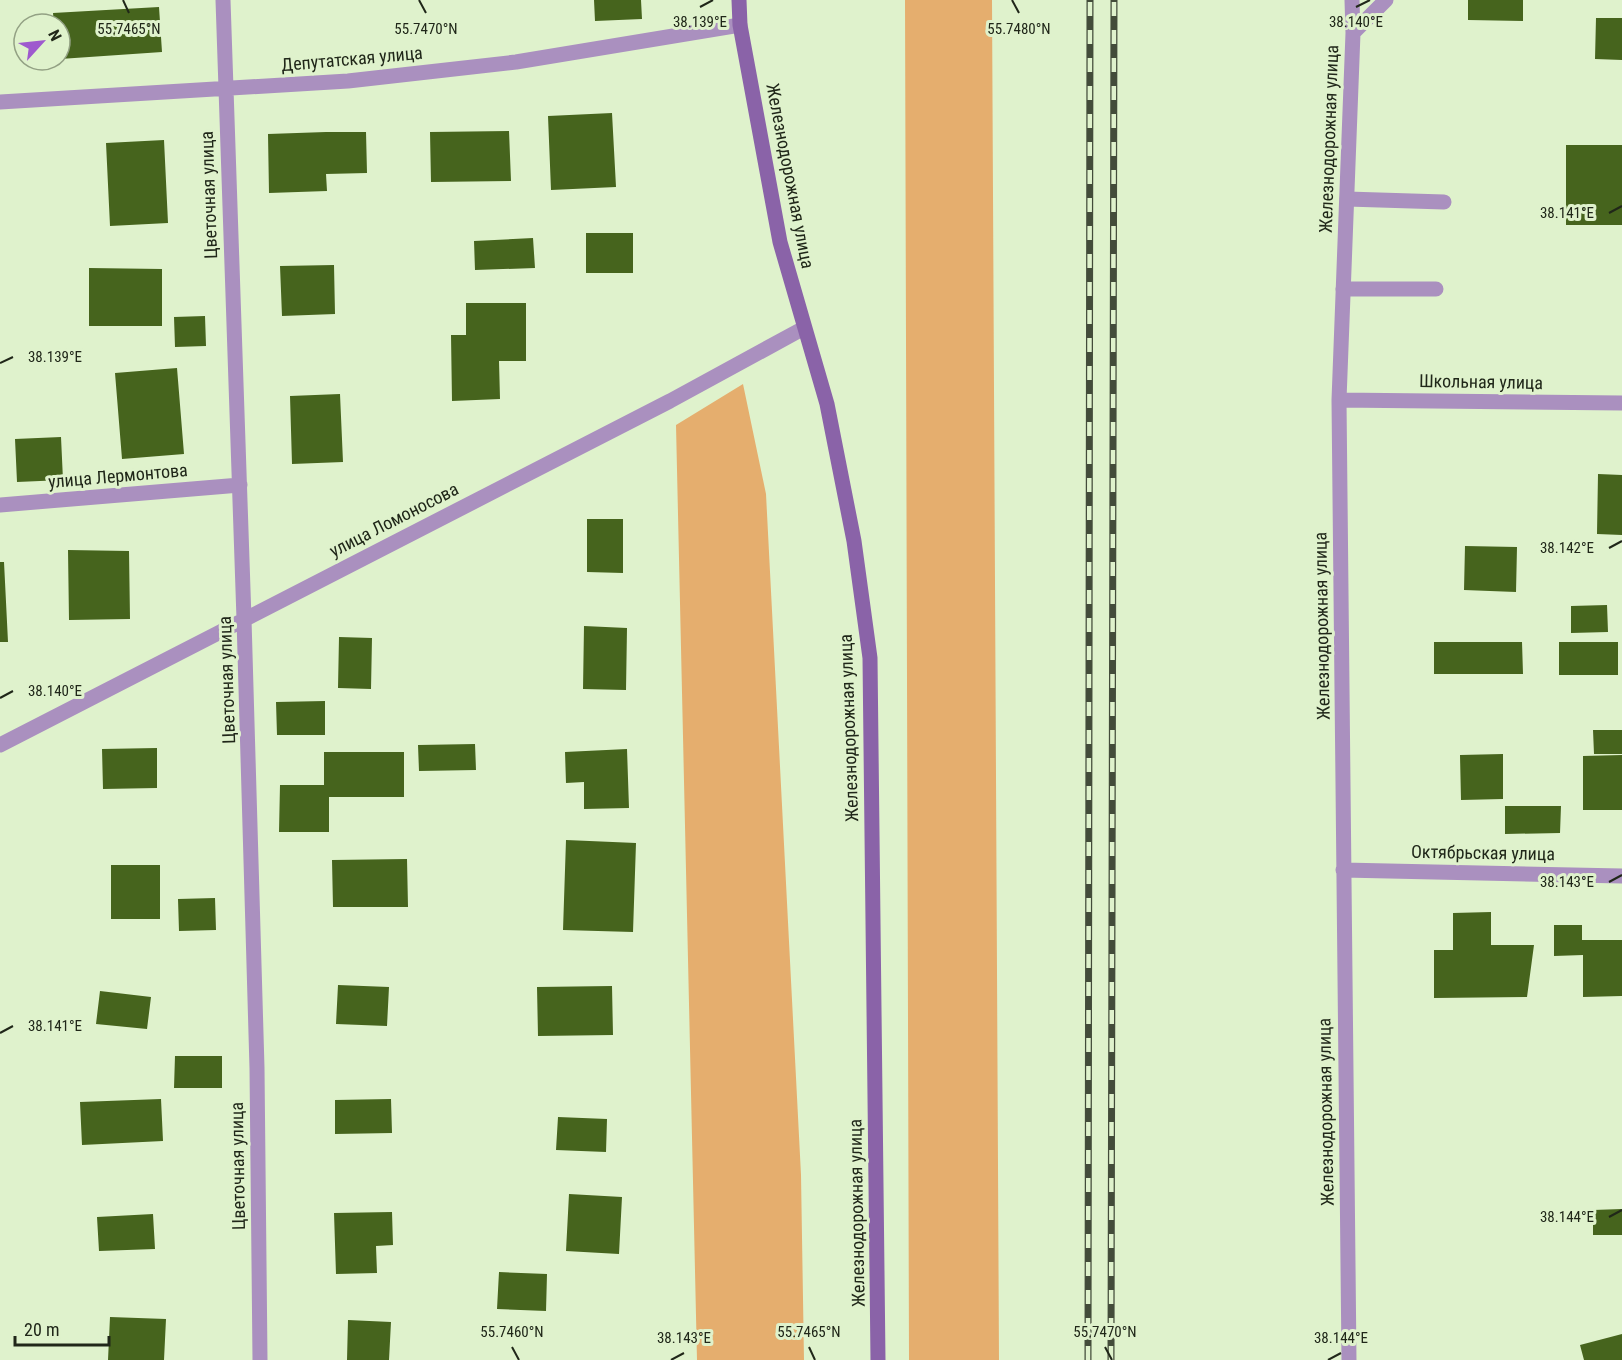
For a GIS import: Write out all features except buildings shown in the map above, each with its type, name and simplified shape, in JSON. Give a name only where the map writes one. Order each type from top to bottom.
[{"type":"main road","name":"Железнодорожная улица","points":[[739,0],[741,25],[780,242],[827,404],[854,541],[870,658],[878,1360]]},
{"type":"street","name":"Цветочная улица","points":[[223,0],[244,619],[256,1068],[260,1360]]},
{"type":"street","name":"Железнодорожная улица","points":[[1348,1360],[1339,400],[1353,33],[1352,0]]},
{"type":"street","points":[[1353,33],[1386,0]]},
{"type":"street","name":"Депутатская улица","points":[[0,102],[348,81],[516,62],[741,25]]},
{"type":"street","points":[[1347,199],[1444,202]]},
{"type":"street","points":[[1343,289],[1436,289]]},
{"type":"street","name":"улица Ломоносова","points":[[0,746],[670,401],[804,328]]},
{"type":"street","name":"Школьная улица","points":[[1339,400],[1622,404]]},
{"type":"street","name":"улица Лермонтова","points":[[0,505],[240,485]]},
{"type":"street","name":"Октябрьская улица","points":[[1343,870],[1622,876]]},
{"type":"shaded area","points":[[905,0],[992,0],[999,1360],[909,1360]]},
{"type":"shaded area","points":[[743,384],[766,494],[801,1175],[804,1360],[697,1360],[676,425]]},
{"type":"railway","points":[[1088,1360],[1090,0]]},
{"type":"railway","points":[[1111,1360],[1114,0]]}]
